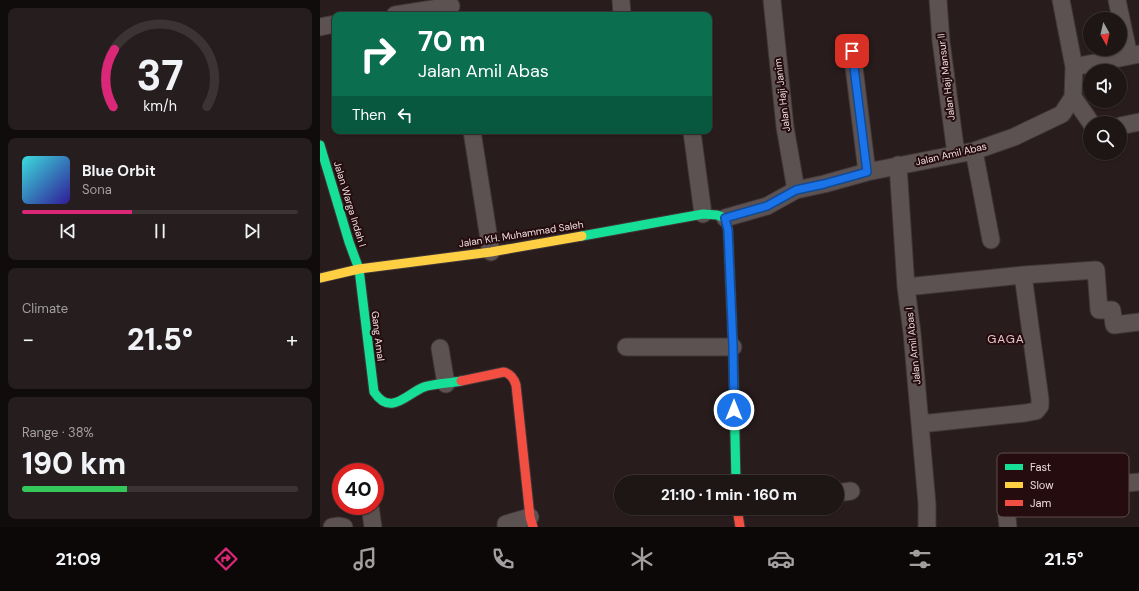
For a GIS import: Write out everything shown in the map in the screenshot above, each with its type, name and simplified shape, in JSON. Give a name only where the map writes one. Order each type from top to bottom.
[{"type":"street","points":[[621,0],[622,12]]},
{"type":"street","name":"Jalan Haji Janim","points":[[772,0],[784,119],[796,190]]},
{"type":"street","name":"Jalan Haji Mansur II","points":[[938,0],[941,41],[956,154]]},
{"type":"street","points":[[1061,0],[1074,67],[1073,97],[1086,116]]},
{"type":"street","points":[[1074,67],[1134,55],[1117,0]]},
{"type":"street","points":[[416,12],[452,7]]},
{"type":"street","points":[[320,27],[332,25]]},
{"type":"street","points":[[852,51],[867,172]]},
{"type":"street","name":"Jalan Amil Abas","points":[[725,218],[767,206],[796,190],[898,165],[974,150],[1014,136],[1062,114],[1073,97]]},
{"type":"street","points":[[1127,125],[1139,122]]},
{"type":"street","points":[[472,134],[491,252]]},
{"type":"street","points":[[692,134],[703,214]]},
{"type":"street","name":"Jalan Warga Indah I","points":[[320,145],[349,242],[359,269]]},
{"type":"street","points":[[974,150],[990,240]]},
{"type":"street","name":"Jalan Amil Abas I","points":[[898,165],[906,288],[912,333],[920,424],[927,504],[927,527]]},
{"type":"street","name":"Jalan KH. Muhammad Saleh","points":[[320,278],[359,269],[491,252],[703,214],[717,214],[725,218]]},
{"type":"street","points":[[725,218],[728,230],[733,347],[736,475]]},
{"type":"street","name":"Gang Amal","points":[[359,269],[374,392],[378,398],[383,402],[390,403],[402,401],[424,387],[446,384]]},
{"type":"street","points":[[906,288],[1023,275],[1096,270],[1099,310],[1112,310],[1114,325],[1139,322]]},
{"type":"street","points":[[920,424],[1025,414],[1036,411],[1040,406],[1023,275]]},
{"type":"street","points":[[626,347],[733,347]]},
{"type":"street","points":[[440,348],[446,384],[504,372],[514,378],[531,522],[506,524],[506,527]]},
{"type":"street","points":[[1129,483],[1139,482]]},
{"type":"street","points":[[371,515],[373,527]]},
{"type":"street","points":[[738,515],[740,527]]},
{"type":"street","points":[[1007,517],[1008,527]]},
{"type":"street","points":[[332,527],[344,527]]},
{"type":"traffic: fast","points":[[320,145],[349,242],[359,269],[374,392],[386,403],[393,403],[399,402],[424,387],[461,381]]},
{"type":"traffic: fast","points":[[582,236],[703,214],[717,215],[725,218],[728,230],[733,347],[736,475]]},
{"type":"traffic: slow","points":[[320,278],[359,269],[491,252],[582,236]]},
{"type":"traffic: jam","points":[[461,381],[504,372],[510,375],[514,380],[516,385],[530,517],[533,527]]},
{"type":"traffic: jam","points":[[738,515],[740,527]]},
{"type":"district","name":"GAGA","points":[[1006,339]]},
{"type":"route","points":[[734,410],[728,230],[725,218],[767,206],[796,190],[867,172],[852,51]]}]
